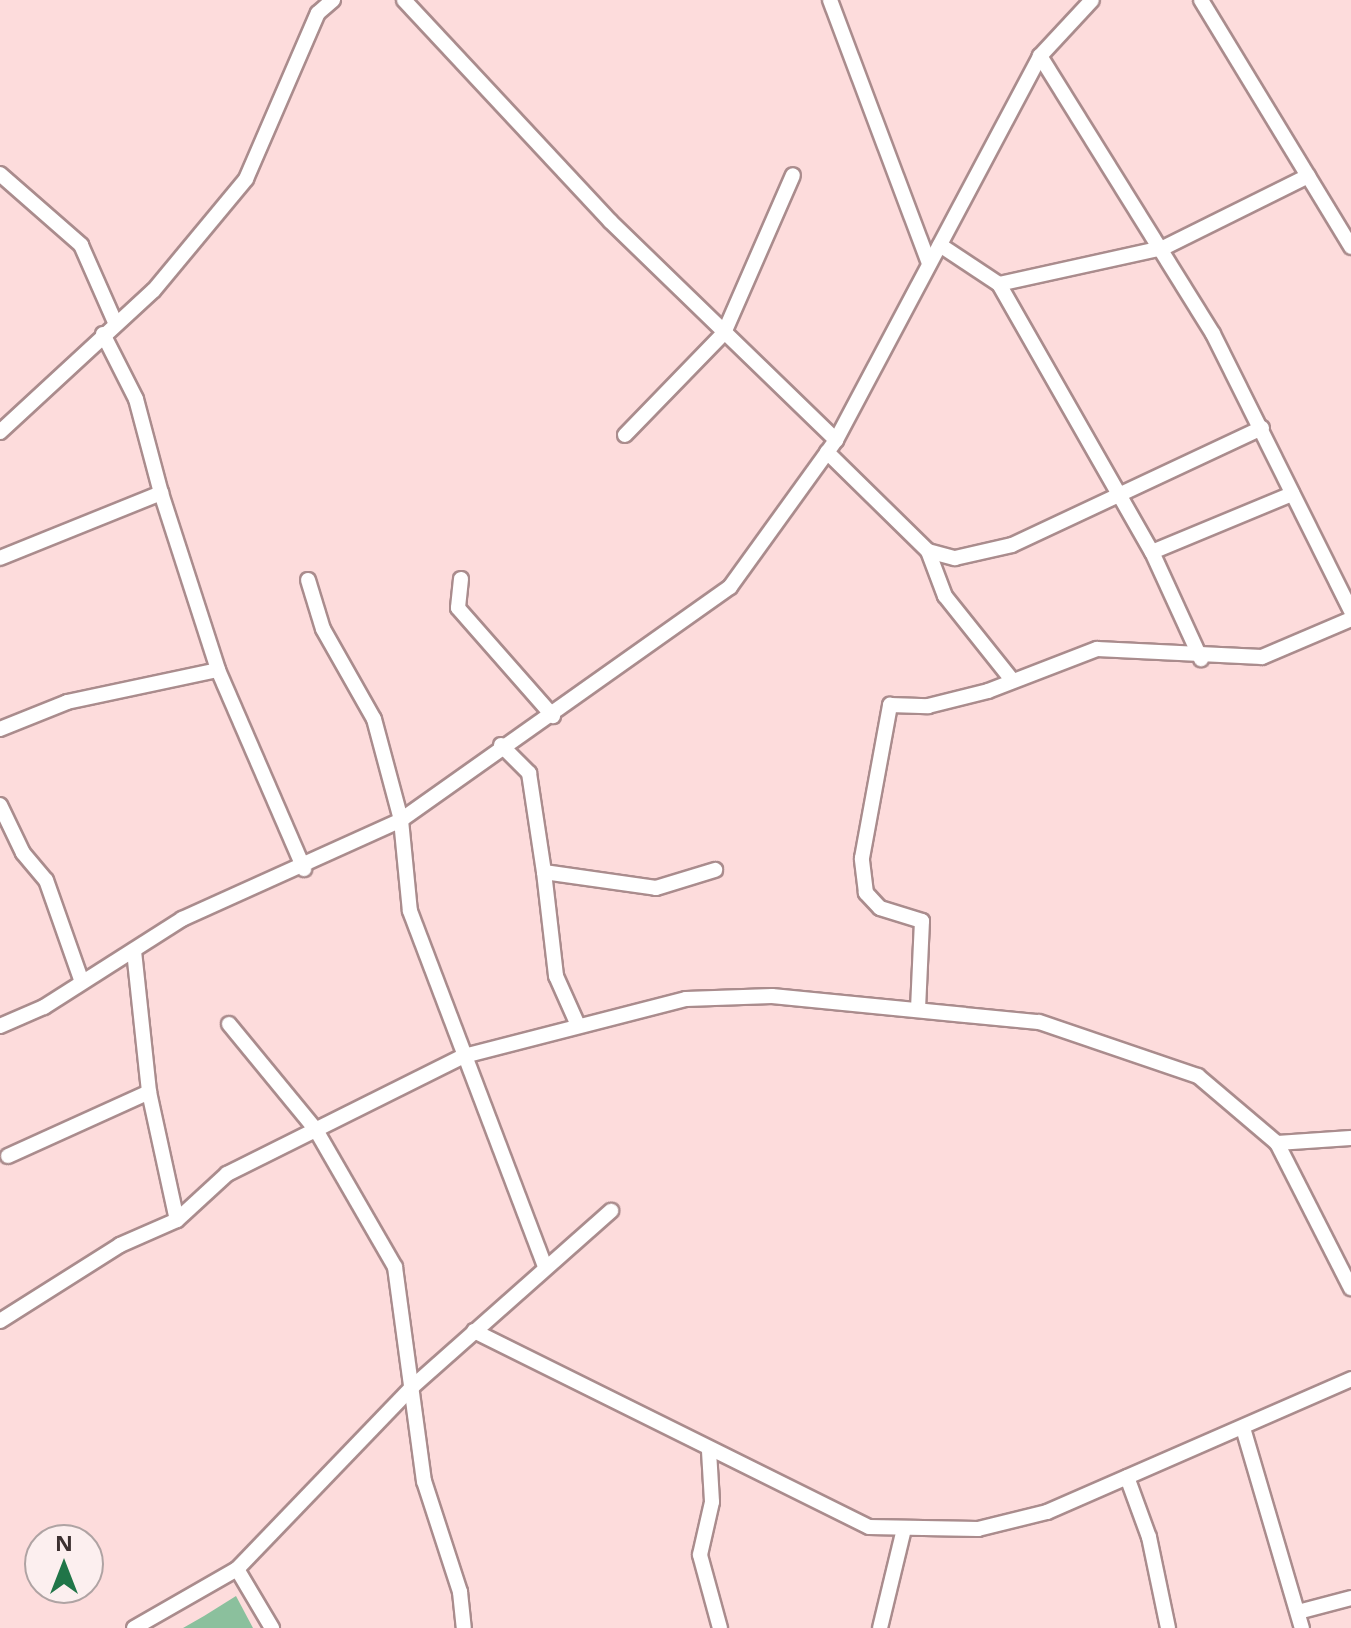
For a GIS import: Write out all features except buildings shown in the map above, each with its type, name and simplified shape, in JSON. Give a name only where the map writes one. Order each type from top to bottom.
[{"type":"street","points":[[0,432],[115,322],[154,290],[246,179],[318,13],[333,0]]},
{"type":"street","points":[[404,0],[724,333],[836,440]]},
{"type":"street","points":[[830,0],[929,263]]},
{"type":"street","points":[[0,1026],[82,982],[182,919],[304,869],[401,820],[501,745],[553,716],[730,587],[836,440],[1040,56],[1092,0]]},
{"type":"street","points":[[1201,0],[1351,247]]},
{"type":"street","points":[[1040,56],[1163,248],[1262,428],[1351,611]]},
{"type":"street","points":[[0,174],[81,245],[115,322]]},
{"type":"street","points":[[625,435],[724,333],[793,175]]},
{"type":"street","points":[[999,284],[1163,248],[1308,176]]},
{"type":"street","points":[[940,245],[999,284],[1152,552],[1201,659]]},
{"type":"street","points":[[103,334],[136,399],[161,493],[218,670],[304,869]]},
{"type":"street","points":[[928,551],[955,558],[1012,545],[1262,428]]},
{"type":"street","points":[[827,452],[928,551],[945,596],[1012,680]]},
{"type":"street","points":[[0,558],[161,493]]},
{"type":"street","points":[[1152,552],[1292,494]]},
{"type":"street","points":[[461,579],[458,608],[553,716]]},
{"type":"street","points":[[308,580],[323,629],[374,719],[401,820],[410,911],[545,1267]]},
{"type":"street","points":[[918,1009],[922,921],[880,908],[866,893],[862,858],[890,705],[928,706],[1097,649],[1201,659],[1262,657],[1351,619]]},
{"type":"street","points":[[0,729],[67,702],[218,670]]},
{"type":"street","points":[[501,745],[529,773],[556,976],[577,1023]]},
{"type":"street","points":[[0,805],[23,853],[46,880],[82,982]]},
{"type":"street","points":[[544,872],[656,888],[715,870]]},
{"type":"street","points":[[134,951],[149,1092],[177,1220]]},
{"type":"street","points":[[0,1321],[120,1245],[177,1220],[227,1174],[464,1056],[577,1023],[686,999],[772,996],[1039,1022],[1131,1049],[1198,1076],[1277,1143],[1351,1288]]},
{"type":"street","points":[[229,1024],[316,1130],[395,1267],[424,1481],[460,1592],[464,1628]]},
{"type":"street","points":[[8,1156],[149,1092]]},
{"type":"street","points":[[1277,1143],[1351,1138]]},
{"type":"street","points":[[134,1628],[237,1569],[412,1387],[611,1211]]},
{"type":"street","points":[[474,1331],[709,1451],[869,1527],[904,1529],[978,1529],[1047,1512],[1351,1379]]},
{"type":"street","points":[[1243,1428],[1302,1628]]},
{"type":"street","points":[[709,1451],[712,1502],[700,1555],[720,1628]]},
{"type":"street","points":[[1127,1477],[1149,1537],[1168,1628]]},
{"type":"street","points":[[880,1628],[904,1529]]},
{"type":"street","points":[[237,1569],[272,1628]]},
{"type":"street","points":[[1298,1612],[1351,1598]]},
{"type":"green space","points":[[236,1596],[253,1628],[183,1628],[204,1616]]}]
